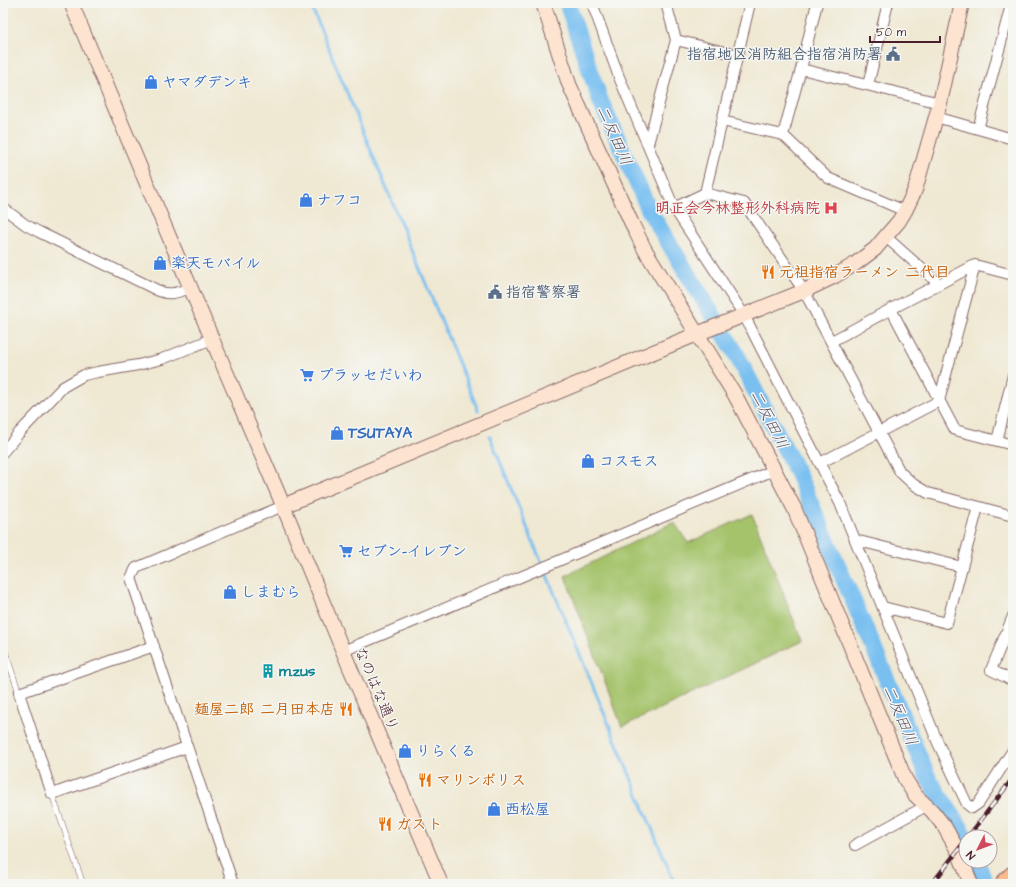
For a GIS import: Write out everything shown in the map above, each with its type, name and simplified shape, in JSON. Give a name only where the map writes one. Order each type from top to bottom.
[{"type":"highway","points":[[1004,884],[1013,875]]},
{"type":"street","name":"なのはな通り","points":[[71,3],[441,884]]},
{"type":"street","points":[[543,3],[569,84],[632,224],[645,250],[735,395],[794,508],[905,779],[915,795],[932,811],[944,826],[958,851],[971,884]]},
{"type":"street","points":[[592,3],[620,77],[674,208],[740,317],[820,463],[840,503],[938,743],[967,804],[972,808],[979,803],[1013,750]]},
{"type":"street","points":[[648,144],[676,40],[666,3]]},
{"type":"street","points":[[705,193],[750,3]]},
{"type":"street","points":[[783,135],[817,3]]},
{"type":"street","points":[[868,85],[888,3]]},
{"type":"street","points":[[233,884],[131,578],[136,568],[697,334],[804,291],[835,276],[855,264],[886,237],[905,211],[915,190],[940,103],[962,3]]},
{"type":"street","points":[[978,129],[1011,5],[1013,6]]},
{"type":"street","points":[[676,40],[737,55]]},
{"type":"street","points":[[801,68],[940,103]]},
{"type":"street","points":[[936,117],[1013,139]]},
{"type":"street","points":[[722,121],[783,135],[828,178],[905,211]]},
{"type":"street","points":[[674,208],[705,193],[744,203],[804,291],[832,341],[900,472],[913,484],[928,492],[1013,516]]},
{"type":"street","points":[[3,208],[33,229],[166,294],[172,294],[190,288]]},
{"type":"street","points":[[886,237],[939,284]]},
{"type":"street","points":[[832,341],[975,265],[1013,275]]},
{"type":"street","points":[[820,463],[939,401],[975,265]]},
{"type":"street","points":[[891,309],[955,430],[1013,445]]},
{"type":"street","points":[[3,452],[63,387],[84,375],[138,366],[162,359],[212,339]]},
{"type":"street","points":[[997,440],[1013,375]]},
{"type":"street","points":[[343,651],[774,470]]},
{"type":"street","points":[[883,607],[947,623],[978,507]]},
{"type":"street","points":[[856,540],[962,567]]},
{"type":"street","points":[[1013,616],[991,670],[1013,681]]},
{"type":"street","points":[[154,646],[19,693],[52,794],[187,747]]},
{"type":"street","points":[[855,845],[926,806]]},
{"type":"lane","points":[[3,645],[19,693]]},
{"type":"lane","points":[[52,794],[83,884]]},
{"type":"green space","points":[[752,514],[802,641],[622,727],[565,576],[674,522],[688,543]]},
{"type":"waterway","points":[[310,3],[478,410]]},
{"type":"waterway","name":"二反田川","points":[[567,3],[600,100],[650,212],[734,350],[796,470],[869,637],[928,778],[961,829]]},
{"type":"waterway","points":[[490,437],[542,564]]},
{"type":"waterway","points":[[546,573],[675,884]]},
{"type":"waterway","name":"二反田川","points":[[979,869],[986,884]]},
{"type":"railway","points":[[974,829],[1013,778]]},
{"type":"railway","points":[[932,884],[958,850]]},
{"type":"place","name":"指宿地区消防組合指宿消防署","points":[[893,54]]},
{"type":"place","name":"ヤマダデンキ","points":[[151,82]]},
{"type":"place","name":"ナフコ","points":[[306,200]]},
{"type":"place","name":"明正会今林整形外科病院","points":[[831,208]]},
{"type":"place","name":"楽天モバイル","points":[[160,263]]},
{"type":"place","name":"元祖指宿ラーメン 二代目","points":[[768,272]]},
{"type":"place","name":"指宿警察署","points":[[495,292]]},
{"type":"place","name":"プラッセだいわ","points":[[307,375]]},
{"type":"place","name":"TSUTAYA","points":[[337,433]]},
{"type":"place","name":"コスモス","points":[[588,461]]},
{"type":"place","name":"セブン-イレブン","points":[[346,551]]},
{"type":"place","name":"しまむら","points":[[230,592]]},
{"type":"place","name":"m.zus","points":[[268,671]]},
{"type":"place","name":"麺屋二郎 二月田本店","points":[[346,709]]},
{"type":"place","name":"りらくる","points":[[405,751]]},
{"type":"place","name":"マリンポリス","points":[[425,780]]},
{"type":"place","name":"西松屋","points":[[494,809]]},
{"type":"place","name":"ガスト","points":[[385,824]]}]
